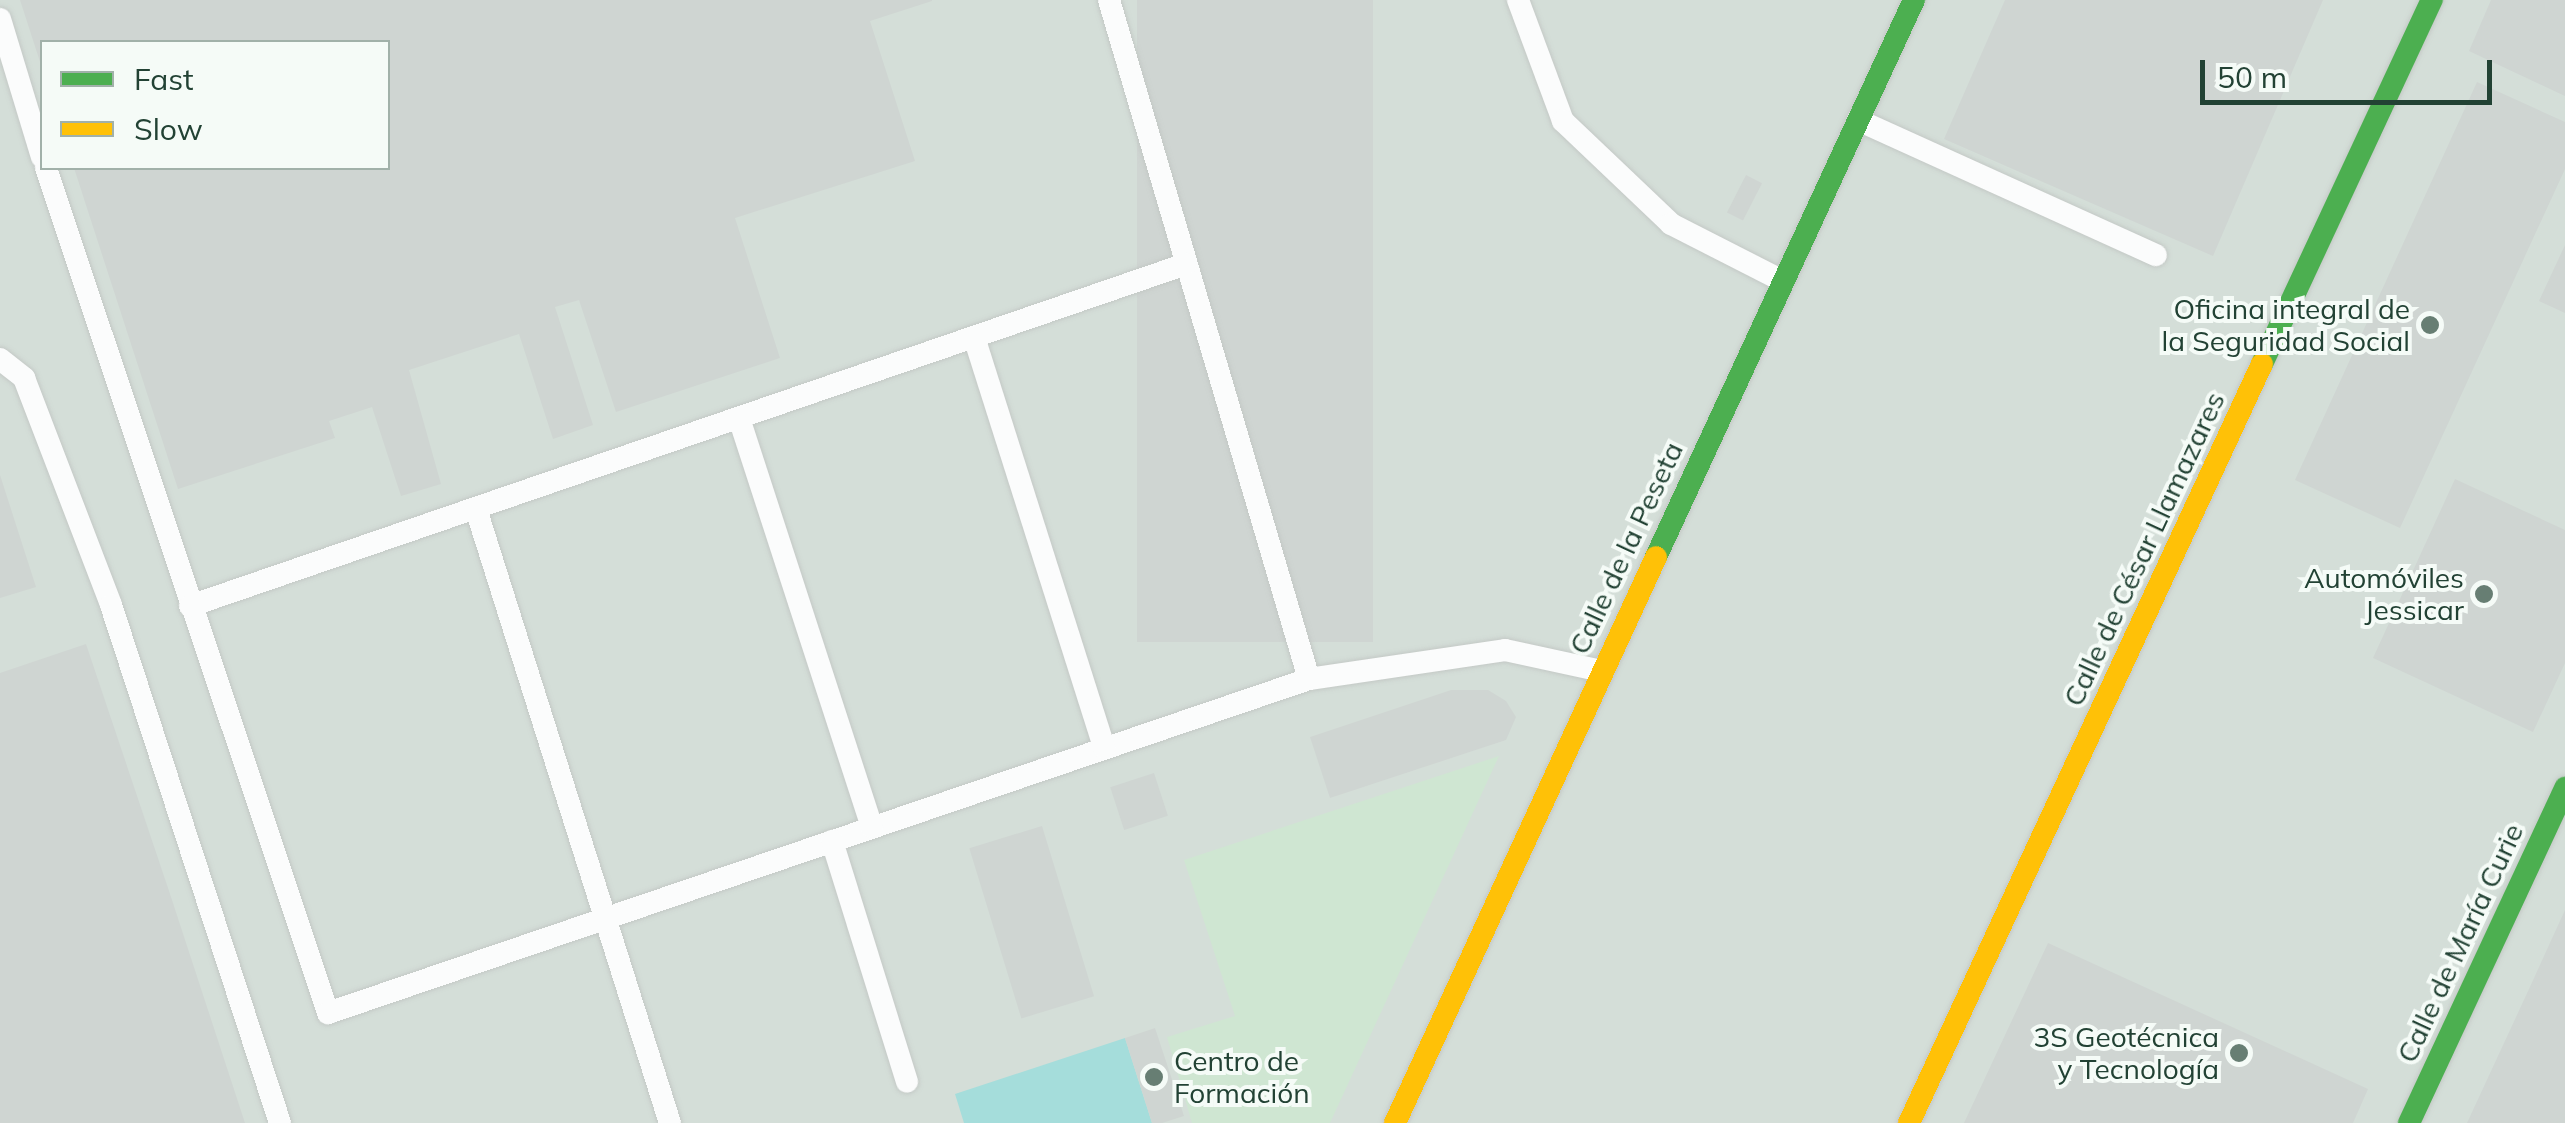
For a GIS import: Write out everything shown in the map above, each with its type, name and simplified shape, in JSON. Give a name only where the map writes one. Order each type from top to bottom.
[{"type":"street","name":"Calle de la Peseta","points":[[1395,1123],[1914,0]]},
{"type":"street","name":"Calle de César Llamazares","points":[[1909,1123],[2432,0]]},
{"type":"street","name":"Calle de María Curie","points":[[2409,1123],[2565,788]]},
{"type":"lane","points":[[1109,0],[1308,679]]},
{"type":"lane","points":[[1518,0],[1563,122],[1671,224],[1783,282]]},
{"type":"lane","points":[[0,19],[40,150]]},
{"type":"lane","points":[[1858,120],[2156,255]]},
{"type":"lane","points":[[47,170],[328,1013],[1308,679],[1505,650],[1602,672]]},
{"type":"lane","points":[[190,606],[1186,264]]},
{"type":"lane","points":[[974,337],[1104,748]]},
{"type":"lane","points":[[0,359],[24,378],[111,605],[280,1123]]},
{"type":"lane","points":[[739,418],[872,827]]},
{"type":"lane","points":[[476,508],[670,1123]]},
{"type":"lane","points":[[832,841],[907,1082]]},
{"type":"shaded area","points":[[0,0],[2565,0],[2565,1123],[0,1123]]},
{"type":"green space","points":[[1499,756],[1330,1123],[1192,1123],[1167,1037],[1235,1016],[1184,860]]},
{"type":"water","points":[[1125,1038],[1152,1123],[964,1123],[955,1094]]},
{"type":"building","points":[[20,0],[932,0],[870,21],[915,161],[735,218],[780,358],[616,412],[579,300],[555,307],[593,425],[553,439],[519,334],[409,370],[441,484],[401,496],[372,407],[329,421],[335,438],[178,489],[75,170],[390,170],[390,40],[40,40],[40,62]]},
{"type":"building","points":[[1137,0],[1373,0],[1373,642],[1137,642]]},
{"type":"building","points":[[2005,0],[2323,0],[2213,256],[1944,139]]},
{"type":"building","points":[[2491,0],[2565,0],[2565,96],[2469,51]]},
{"type":"building","name":"Oficina integral de la Seguridad Social","points":[[2477,82],[2565,122],[2565,169],[2400,528],[2295,480]]},
{"type":"building","points":[[1746,175],[1762,183],[1743,221],[1727,212]]},
{"type":"building","points":[[2565,245],[2565,313],[2539,301]]},
{"type":"building","points":[[0,475],[36,587],[0,598]]},
{"type":"building","name":"Automóviles Jessicar","points":[[2455,479],[2565,530],[2565,663],[2533,732],[2373,658]]},
{"type":"building","points":[[86,644],[245,1123],[0,1123],[0,673]]},
{"type":"building","points":[[1451,690],[1488,690],[1506,701],[1516,717],[1506,740],[1330,798],[1310,737]]},
{"type":"building","points":[[1154,773],[1168,816],[1124,830],[1110,787]]},
{"type":"building","points":[[1042,826],[1094,996],[1021,1018],[969,848]]},
{"type":"building","points":[[2565,910],[2565,1123],[2467,1123],[2529,989]]},
{"type":"building","points":[[2048,943],[2368,1089],[2353,1123],[1964,1123]]},
{"type":"building","name":"Centro de Formación","points":[[1155,1028],[1184,1116],[1162,1123],[1152,1123],[1125,1038]]},
{"type":"traffic: fast","points":[[1656,557],[1914,0]]},
{"type":"traffic: fast","points":[[2262,364],[2432,0]]},
{"type":"traffic: fast","points":[[2409,1123],[2565,788]]},
{"type":"traffic: slow","points":[[1909,1123],[2262,364]]},
{"type":"traffic: slow","points":[[1395,1123],[1656,557]]},
{"type":"place","name":"Oficina integral de la Seguridad Social","points":[[2430,325]]},
{"type":"place","name":"Automóviles Jessicar","points":[[2484,594]]},
{"type":"place","name":"3S Geotécnica y Tecnología","points":[[2239,1053]]},
{"type":"place","name":"Centro de Formación","points":[[1154,1077]]}]
